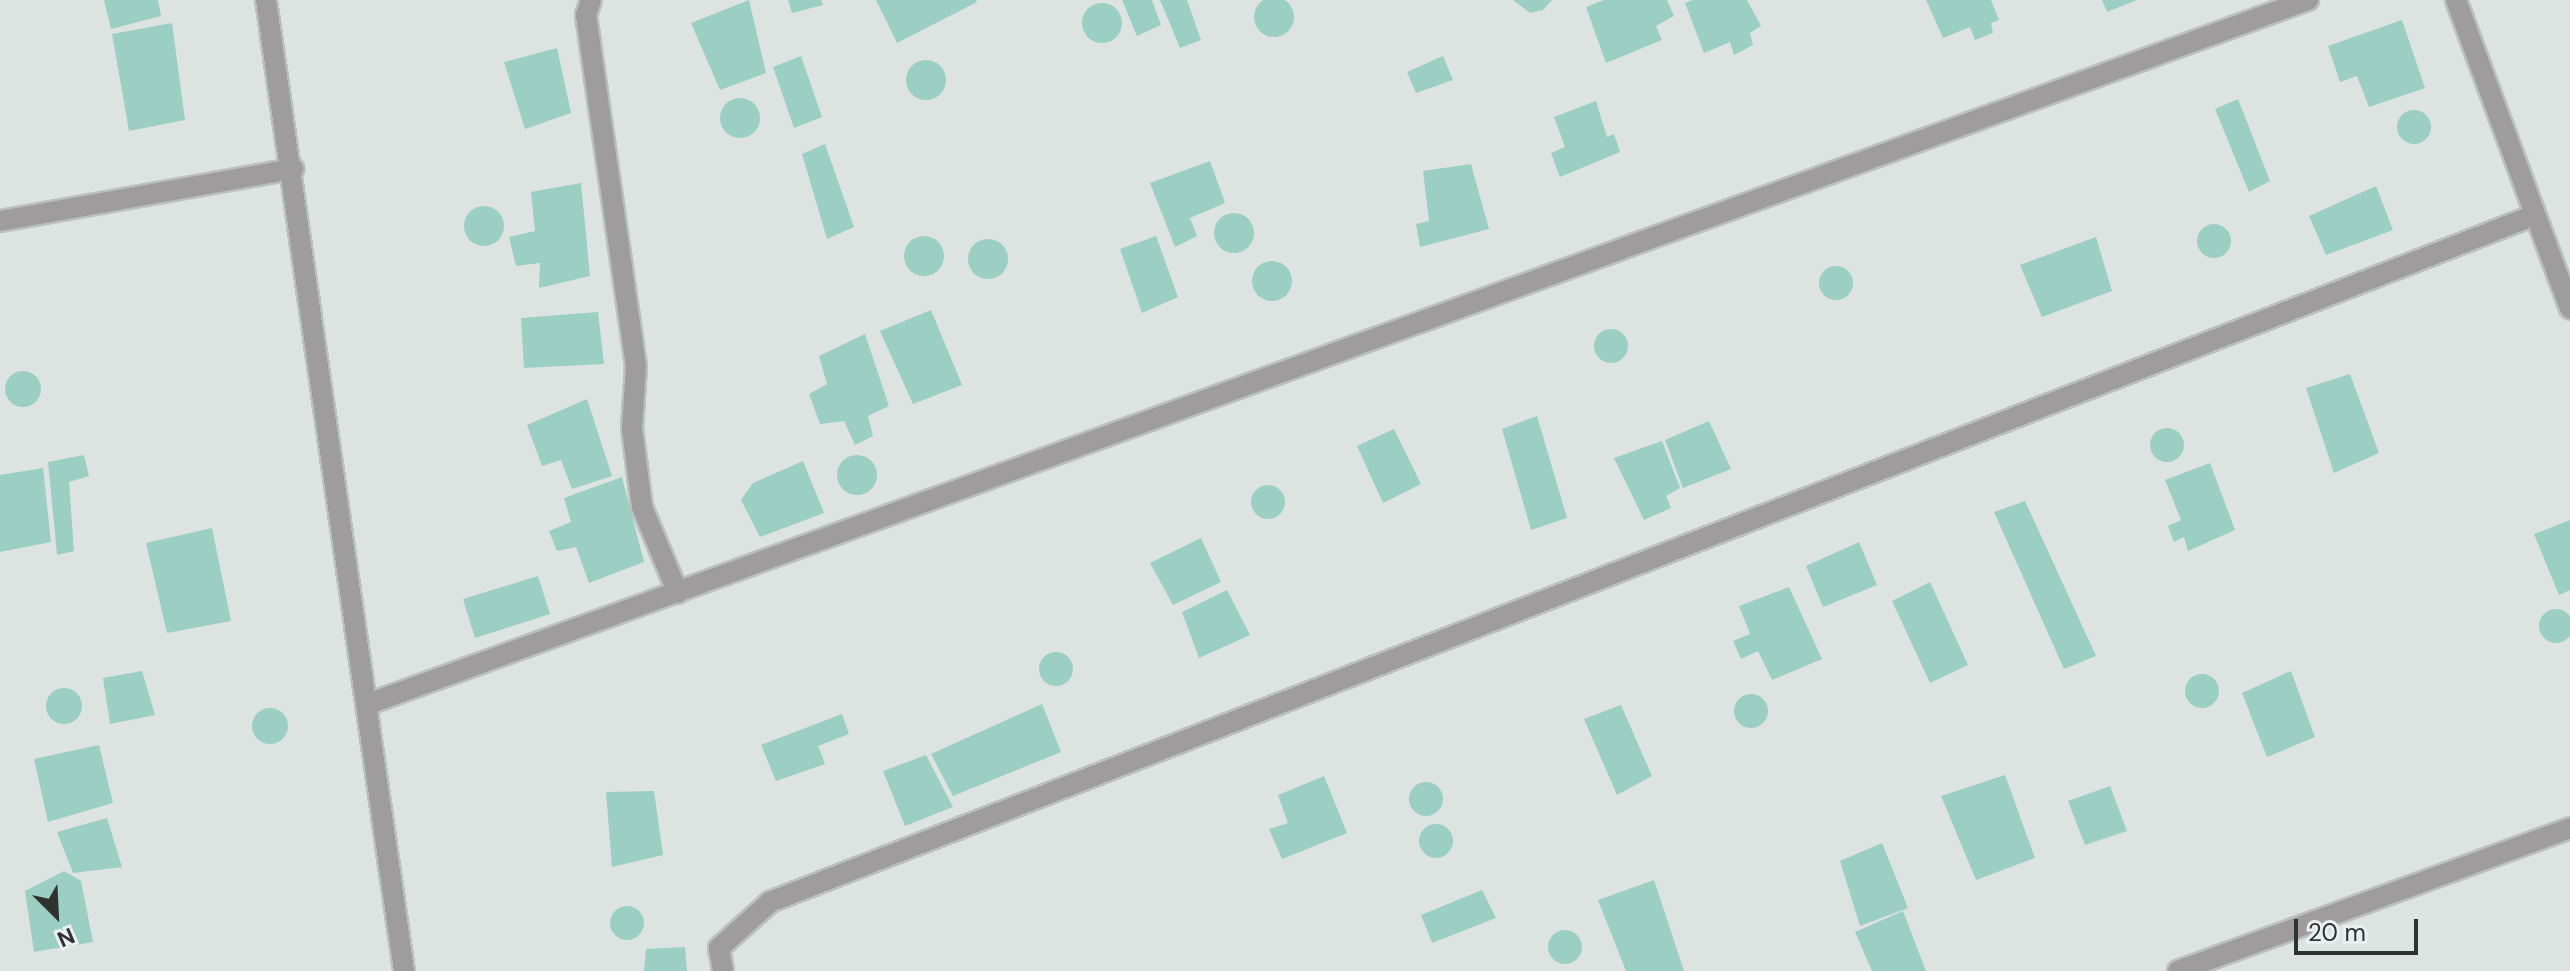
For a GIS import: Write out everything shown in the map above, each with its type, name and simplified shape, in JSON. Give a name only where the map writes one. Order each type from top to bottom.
[{"type":"street","points":[[266,0],[293,169],[404,971]]},
{"type":"street","points":[[591,0],[586,15],[636,366],[632,428],[642,507],[678,593]]},
{"type":"street","points":[[368,704],[2308,0]]},
{"type":"street","points":[[2456,0],[2570,309]]},
{"type":"street","points":[[0,221],[293,169]]},
{"type":"street","points":[[723,971],[719,948],[770,902],[2535,215]]},
{"type":"street","points":[[2178,971],[2570,828]]},
{"type":"building","points":[[1274,-3],[1288,3],[1294,17],[1288,31],[1274,37],[1260,31],[1254,17],[1260,3]]},
{"type":"building","points":[[104,0],[158,0],[161,16],[111,29]]},
{"type":"building","points":[[749,0],[766,73],[720,90],[691,23]]},
{"type":"building","points":[[788,0],[821,0],[823,5],[792,13]]},
{"type":"building","points":[[876,0],[976,0],[977,2],[897,43]]},
{"type":"building","points":[[1122,0],[1152,0],[1161,25],[1137,36]]},
{"type":"building","points":[[1160,0],[1187,0],[1201,40],[1180,48]]},
{"type":"building","points":[[1513,0],[1552,0],[1543,10],[1530,13]]},
{"type":"building","points":[[1604,0],[1667,0],[1674,16],[1656,26],[1662,40],[1606,63],[1586,7]]},
{"type":"building","points":[[1693,0],[1747,0],[1761,26],[1750,33],[1753,45],[1734,55],[1730,42],[1704,53],[1685,3]]},
{"type":"building","points":[[1926,0],[1991,0],[1999,20],[1991,23],[1993,33],[1975,40],[1970,27],[1943,38]]},
{"type":"building","points":[[2102,0],[2137,0],[2107,12]]},
{"type":"building","points":[[1102,3],[1116,9],[1122,23],[1116,37],[1102,43],[1088,37],[1082,23],[1088,9]]},
{"type":"building","points":[[2402,20],[2425,88],[2369,107],[2357,76],[2340,82],[2328,46]]},
{"type":"building","points":[[172,23],[185,120],[129,131],[112,34]]},
{"type":"building","points":[[557,48],[571,113],[525,129],[504,62]]},
{"type":"building","points":[[801,56],[822,117],[794,128],[773,67]]},
{"type":"building","points":[[1443,56],[1453,80],[1416,93],[1407,72]]},
{"type":"building","points":[[926,60],[940,66],[946,80],[940,94],[926,100],[912,94],[906,80],[912,66]]},
{"type":"building","points":[[740,98],[754,104],[760,118],[754,132],[740,138],[726,132],[720,118],[726,104]]},
{"type":"building","points":[[2238,99],[2270,181],[2249,192],[2215,109]]},
{"type":"building","points":[[1596,101],[1607,137],[1614,134],[1620,152],[1560,177],[1551,153],[1565,147],[1554,117]]},
{"type":"building","points":[[2414,110],[2426,115],[2431,127],[2426,139],[2414,144],[2402,139],[2397,127],[2402,115]]},
{"type":"building","points":[[825,144],[854,227],[827,239],[802,154]]},
{"type":"building","points":[[1210,161],[1225,203],[1190,218],[1197,236],[1175,247],[1150,183]]},
{"type":"building","points":[[1471,164],[1489,229],[1420,247],[1416,224],[1429,221],[1423,171]]},
{"type":"building","points":[[581,183],[590,276],[539,288],[540,263],[516,266],[509,237],[535,231],[531,192]]},
{"type":"building","points":[[2376,186],[2393,230],[2326,255],[2309,216]]},
{"type":"building","points":[[484,206],[498,212],[504,226],[498,240],[484,246],[470,240],[464,226],[470,212]]},
{"type":"building","points":[[1234,213],[1248,219],[1254,233],[1248,247],[1234,253],[1220,247],[1214,233],[1220,219]]},
{"type":"building","points":[[2214,224],[2226,229],[2231,241],[2226,253],[2214,258],[2202,253],[2197,241],[2202,229]]},
{"type":"building","points":[[924,236],[938,242],[944,256],[938,270],[924,276],[910,270],[904,256],[910,242]]},
{"type":"building","points":[[1156,236],[1178,297],[1142,313],[1120,249]]},
{"type":"building","points":[[2096,237],[2112,291],[2042,317],[2020,265]]},
{"type":"building","points":[[988,239],[1002,245],[1008,259],[1002,273],[988,279],[974,273],[968,259],[974,245]]},
{"type":"building","points":[[1272,261],[1286,267],[1292,281],[1286,295],[1272,301],[1258,295],[1252,281],[1258,267]]},
{"type":"building","points":[[1836,266],[1848,271],[1853,283],[1848,295],[1836,300],[1824,295],[1819,283],[1824,271]]},
{"type":"building","points":[[931,310],[962,385],[913,404],[880,331]]},
{"type":"building","points":[[598,312],[604,364],[524,368],[521,318]]},
{"type":"building","points":[[1611,329],[1623,334],[1628,346],[1623,358],[1611,363],[1599,358],[1594,346],[1599,334]]},
{"type":"building","points":[[865,334],[889,406],[868,416],[873,436],[855,445],[844,421],[820,424],[809,394],[827,384],[819,356]]},
{"type":"building","points":[[23,371],[36,376],[41,389],[36,402],[23,407],[10,402],[5,389],[10,376]]},
{"type":"building","points":[[2350,374],[2379,453],[2334,473],[2306,388]]},
{"type":"building","points":[[587,399],[612,476],[572,489],[561,460],[542,466],[527,425]]},
{"type":"building","points":[[1537,416],[1567,518],[1531,530],[1502,429]]},
{"type":"building","points":[[1709,421],[1731,469],[1683,488],[1665,440]]},
{"type":"building","points":[[2167,428],[2179,433],[2184,445],[2179,457],[2167,462],[2155,457],[2150,445],[2155,433]]},
{"type":"building","points":[[1394,429],[1421,484],[1383,503],[1357,446]]},
{"type":"building","points":[[1662,441],[1680,488],[1666,496],[1671,508],[1644,520],[1614,458]]},
{"type":"building","points":[[84,455],[89,476],[69,482],[74,551],[57,555],[48,462]]},
{"type":"building","points":[[857,455],[871,461],[877,475],[871,489],[857,495],[843,489],[837,475],[843,461]]},
{"type":"building","points":[[803,461],[824,513],[760,537],[741,500],[753,483]]},
{"type":"building","points":[[2210,463],[2235,530],[2188,551],[2184,537],[2174,542],[2168,526],[2181,520],[2165,480]]},
{"type":"building","points":[[43,468],[51,542],[0,552],[0,475]]},
{"type":"building","points":[[622,477],[644,562],[589,583],[576,547],[557,551],[549,531],[571,522],[564,498]]},
{"type":"building","points":[[1268,485],[1280,490],[1285,502],[1280,514],[1268,519],[1256,514],[1251,502],[1256,490]]},
{"type":"building","points":[[2025,501],[2096,656],[2064,669],[1994,512]]},
{"type":"building","points":[[2570,520],[2570,590],[2559,595],[2534,534]]},
{"type":"building","points":[[212,528],[231,621],[167,633],[146,543]]},
{"type":"building","points":[[1201,538],[1221,582],[1173,605],[1150,563]]},
{"type":"building","points":[[1859,542],[1877,585],[1823,607],[1806,566]]},
{"type":"building","points":[[538,576],[550,614],[475,638],[463,599]]},
{"type":"building","points":[[1930,582],[1968,665],[1930,683],[1892,601]]},
{"type":"building","points":[[1789,587],[1822,659],[1772,680],[1758,651],[1741,659],[1733,641],[1750,634],[1739,606]]},
{"type":"building","points":[[1227,590],[1250,635],[1199,658],[1182,612]]},
{"type":"building","points":[[2556,609],[2568,614],[2573,626],[2568,638],[2556,643],[2544,638],[2539,626],[2544,614]]},
{"type":"building","points":[[1056,652],[1068,657],[1073,669],[1068,681],[1056,686],[1044,681],[1039,669],[1044,657]]},
{"type":"building","points":[[142,671],[155,715],[110,724],[103,678]]},
{"type":"building","points":[[2291,671],[2315,737],[2267,757],[2242,693]]},
{"type":"building","points":[[2202,674],[2214,679],[2219,691],[2214,703],[2202,708],[2190,703],[2185,691],[2190,679]]},
{"type":"building","points":[[64,688],[77,693],[82,706],[77,719],[64,724],[51,719],[46,706],[51,693]]},
{"type":"building","points":[[1751,694],[1763,699],[1768,711],[1763,723],[1751,728],[1739,723],[1734,711],[1739,699]]},
{"type":"building","points":[[1042,704],[1061,752],[953,796],[931,754]]},
{"type":"building","points":[[1621,705],[1652,776],[1617,795],[1584,719]]},
{"type":"building","points":[[270,708],[283,713],[288,726],[283,739],[270,744],[257,739],[252,726],[257,713]]},
{"type":"building","points":[[842,714],[849,734],[818,746],[825,764],[776,781],[761,745]]},
{"type":"building","points":[[99,745],[113,803],[48,822],[34,759]]},
{"type":"building","points":[[926,755],[953,807],[905,826],[883,771]]},
{"type":"building","points":[[2005,775],[2035,858],[1976,880],[1941,796]]},
{"type":"building","points":[[1324,776],[1347,833],[1282,859],[1269,829],[1288,823],[1278,795]]},
{"type":"building","points":[[1426,782],[1438,787],[1443,799],[1438,811],[1426,816],[1414,811],[1409,799],[1414,787]]},
{"type":"building","points":[[2110,786],[2127,831],[2085,845],[2068,801]]},
{"type":"building","points":[[654,791],[663,855],[612,867],[606,792]]},
{"type":"building","points":[[107,818],[122,867],[73,873],[57,832]]},
{"type":"building","points":[[1436,824],[1448,829],[1453,841],[1448,853],[1436,858],[1424,853],[1419,841],[1424,829]]},
{"type":"building","points":[[1882,843],[1908,908],[1860,926],[1840,861]]},
{"type":"building","points":[[64,871],[81,881],[93,942],[34,952],[25,891]]},
{"type":"building","points":[[1654,880],[1684,971],[1626,971],[1598,900]]},
{"type":"building","points":[[1482,890],[1496,918],[1432,943],[1421,915]]},
{"type":"building","points":[[627,906],[639,911],[644,923],[639,935],[627,940],[615,935],[610,923],[615,911]]},
{"type":"building","points":[[1903,911],[1926,971],[1872,971],[1855,932]]},
{"type":"building","points":[[1565,930],[1577,935],[1582,947],[1577,959],[1565,964],[1553,959],[1548,947],[1553,935]]},
{"type":"building","points":[[685,947],[687,971],[644,971],[646,949]]}]
